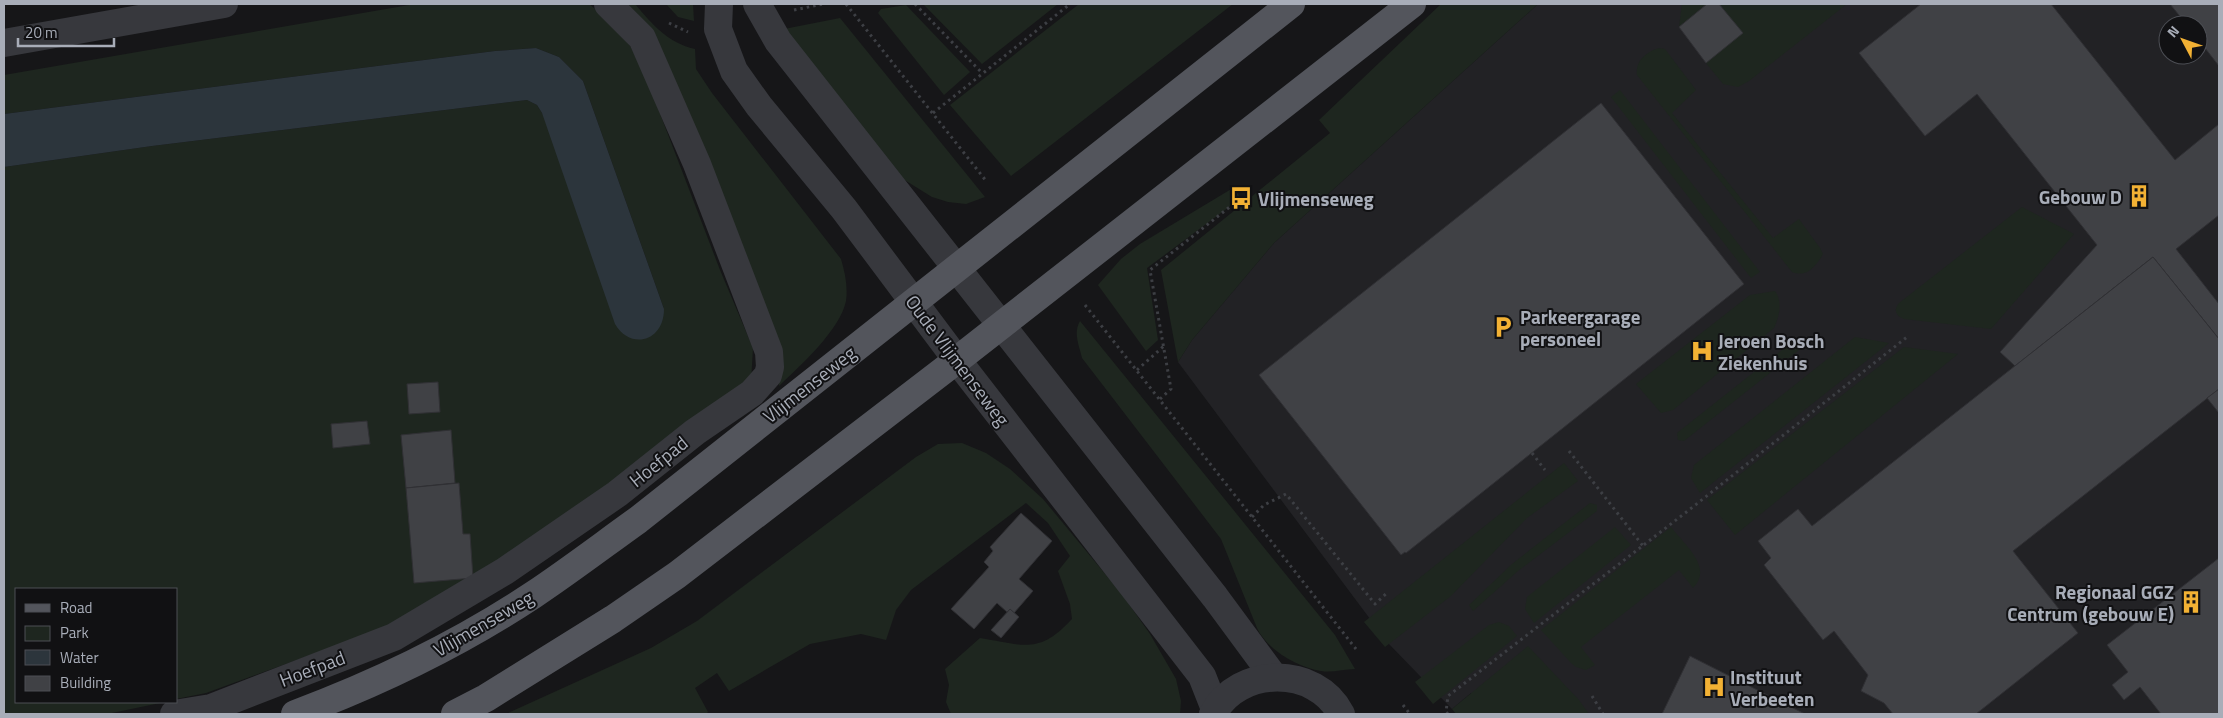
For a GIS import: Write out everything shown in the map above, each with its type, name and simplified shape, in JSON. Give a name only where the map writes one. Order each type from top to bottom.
[{"type":"main road","name":"Vlijmenseweg","points":[[296,714],[384,678],[484,625],[533,595],[638,520],[1291,4]]},
{"type":"main road","points":[[455,714],[486,698],[613,620],[677,575],[1001,326],[1412,4]]},
{"type":"street","points":[[4,43],[171,8],[224,4]]},
{"type":"street","name":"Hoefpad","points":[[174,714],[211,708],[394,637],[505,571],[617,494],[694,432],[752,393],[764,381],[770,367],[769,352],[697,164],[642,38],[608,4]]},
{"type":"street","name":"Oude Vlijmenseweg","points":[[719,4],[718,29],[734,71],[759,106],[844,209],[957,360],[1202,676],[1214,712]]},
{"type":"street","points":[[757,4],[778,41],[1215,596],[1274,677]]},
{"type":"street","points":[[1214,712],[1224,699],[1241,686],[1260,678],[1274,677],[1300,680],[1323,692],[1341,714]]},
{"type":"path","points":[[790,11],[823,4]]},
{"type":"path","points":[[846,4],[987,182]]},
{"type":"path","points":[[915,4],[982,73]]},
{"type":"path","points":[[932,113],[1070,4]]},
{"type":"path","points":[[1160,399],[1172,389],[1150,270],[1241,198]]},
{"type":"path","points":[[1085,306],[1356,649]]},
{"type":"path","points":[[1448,714],[1446,712],[1448,696],[1643,546],[1907,337]]},
{"type":"path","points":[[1136,370],[1165,345]]},
{"type":"path","points":[[1569,451],[1643,546]]},
{"type":"path","points":[[1532,453],[1545,470]]},
{"type":"path","points":[[1252,516],[1264,505],[1286,494],[1374,604],[1388,592]]},
{"type":"path","points":[[1592,696],[1603,714]]},
{"type":"path","points":[[1403,705],[1410,714]]},
{"type":"shaded area","name":"Jeroen Bosch Ziekenhuis","points":[[1538,4],[2219,4],[2219,714],[1510,714],[1471,693],[1452,709],[1388,643],[1178,362],[1192,340],[1274,243]]},
{"type":"green space","points":[[415,4],[589,4],[609,20],[631,47],[649,85],[720,270],[753,348],[751,382],[511,556],[396,624],[206,693],[178,699],[178,588],[15,588],[15,703],[160,703],[107,714],[4,714],[4,167],[152,146],[527,100],[537,105],[664,309],[583,81],[559,57],[536,48],[495,51],[4,114],[4,75]]},
{"type":"green space","points":[[622,4],[635,4],[661,32],[685,46],[695,49],[696,69],[712,93],[841,259],[847,290],[842,312],[836,324],[818,347],[779,386],[779,349]]},
{"type":"green space","points":[[666,4],[693,4],[694,21],[678,17]]},
{"type":"green space","points":[[923,4],[1058,4],[982,64]]},
{"type":"green space","points":[[1079,4],[1233,4],[1011,176],[950,105]]},
{"type":"green space","points":[[1441,4],[1538,4],[1274,243],[1192,340],[1178,362],[1161,270],[1330,133],[1319,120]]},
{"type":"green space","points":[[1682,4],[1707,4],[1679,27]]},
{"type":"green space","points":[[1719,4],[1847,4],[1749,81],[1738,87],[1723,84],[1706,63],[1742,33]]},
{"type":"green space","points":[[906,5],[970,72],[944,95],[878,13],[881,9]]},
{"type":"green space","points":[[840,18],[985,197],[966,204],[948,202],[932,197],[903,179],[784,29]]},
{"type":"green space","points":[[1659,48],[1665,49],[1696,90],[1672,113],[1773,238],[1799,219],[1823,254],[1810,270],[1802,273],[1792,272],[1637,75],[1638,65],[1642,58]]},
{"type":"green space","points":[[1620,90],[1760,272],[1751,278],[1611,97]]},
{"type":"green space","points":[[1233,188],[1241,198],[1147,268],[1158,340],[1146,351],[1098,285],[1121,259],[1140,244]]},
{"type":"green space","points":[[2022,207],[2074,234],[1991,329],[1904,319],[1897,314],[1896,308],[1899,303]]},
{"type":"green space","points":[[1775,291],[1780,305],[1774,328],[1673,410],[1661,413],[1636,384],[1750,295]]},
{"type":"green space","points":[[1080,321],[1335,635],[1355,669],[1325,671],[1303,666],[1284,656],[1262,636],[1221,539],[1082,358],[1077,335]]},
{"type":"green space","points":[[1855,337],[1889,343],[1700,493],[1691,478],[1694,465]]},
{"type":"green space","points":[[1797,338],[1803,340],[1804,346],[1684,441],[1678,440],[1677,433]]},
{"type":"green space","points":[[1904,347],[1958,354],[1735,535],[1707,500]]},
{"type":"green space","points":[[962,443],[986,453],[1010,469],[1043,499],[1121,593],[1150,634],[1176,679],[1181,701],[1180,714],[951,714],[946,702],[949,685],[945,669],[980,638],[1020,645],[1040,643],[1050,638],[1072,619],[1070,604],[1058,571],[1070,556],[1048,523],[1026,503],[911,590],[896,610],[886,640],[861,634],[810,644],[729,691],[717,673],[695,688],[708,712],[706,714],[506,714],[651,648],[697,621],[916,457],[938,444]]},
{"type":"green space","points":[[1564,463],[1578,481],[1527,518],[1451,596],[1385,647],[1364,622]]},
{"type":"green space","points":[[1590,503],[1597,505],[1597,511],[1518,571],[1473,611],[1469,605],[1512,564]]},
{"type":"green space","points":[[1615,527],[1631,545],[1534,623],[1525,609],[1527,597]]},
{"type":"green space","points":[[1671,527],[1695,556],[1699,564],[1699,580],[1693,588],[1679,570],[1581,647],[1595,665],[1586,670],[1576,667],[1541,630]]},
{"type":"green space","points":[[1499,622],[1509,626],[1517,636],[1433,704],[1415,682],[1489,625]]},
{"type":"green space","points":[[1528,646],[1579,700],[1589,714],[1456,714],[1452,709]]},
{"type":"water","points":[[536,48],[559,57],[583,81],[664,309],[663,320],[659,329],[646,339],[629,338],[615,324],[542,113],[537,105],[527,100],[152,146],[4,167],[4,114],[495,51]]},
{"type":"building","points":[[1707,4],[1719,4],[1743,33],[1706,63],[1679,27]]},
{"type":"building","name":"Gebouw D","points":[[1921,4],[2051,4],[2175,160],[2219,124],[2219,215],[2176,249],[2219,304],[2219,339],[2153,257],[2015,366],[2000,352],[2097,245],[1977,94],[1925,136],[1859,53]]},
{"type":"building","points":[[2170,4],[2219,4],[2219,66],[2208,52],[2208,15],[2179,15]]},
{"type":"building","name":"Parkeergarage personeel","points":[[1601,103],[1744,284],[1406,553],[1401,555],[1259,375]]},
{"type":"building","points":[[2153,257],[2219,339],[2219,389],[2013,551],[2078,633],[1976,714],[1893,714],[1884,703],[1861,691],[1868,675],[1834,631],[1823,640],[1764,565],[1771,558],[1758,541],[1798,509],[1812,526]]},
{"type":"building","points":[[438,382],[440,412],[409,414],[407,384]]},
{"type":"building","points":[[2219,389],[2219,413],[2207,398]]},
{"type":"building","points":[[367,421],[370,444],[333,448],[331,424]]},
{"type":"building","points":[[451,430],[455,483],[406,488],[401,435]]},
{"type":"building","points":[[459,483],[463,534],[470,534],[473,578],[414,583],[406,488]]},
{"type":"building","points":[[1021,513],[1052,541],[1019,579],[1033,591],[1014,613],[1010,609],[1007,612],[997,603],[974,629],[951,609],[989,567],[984,562],[993,551],[990,547]]},
{"type":"building","name":"Regionaal GGZ Centrum (gebouw E)","points":[[2219,558],[2219,714],[2161,714],[2140,687],[2124,700],[2112,685],[2128,672],[2107,645]]},
{"type":"building","points":[[1010,609],[1019,617],[1001,638],[991,630]]},
{"type":"building","name":"Instituut Verbeeten","points":[[1690,656],[1805,714],[1662,714]]},
{"type":"place","name":"Gebouw D","points":[[2139,196]]},
{"type":"place","name":"Vlijmenseweg","points":[[1241,198]]},
{"type":"place","name":"Parkeergarage personeel","points":[[1503,327]]},
{"type":"place","name":"Jeroen Bosch Ziekenhuis","points":[[1702,351]]},
{"type":"place","name":"Regionaal GGZ Centrum (gebouw E)","points":[[2191,602]]},
{"type":"place","name":"Instituut Verbeeten","points":[[1714,687]]}]
